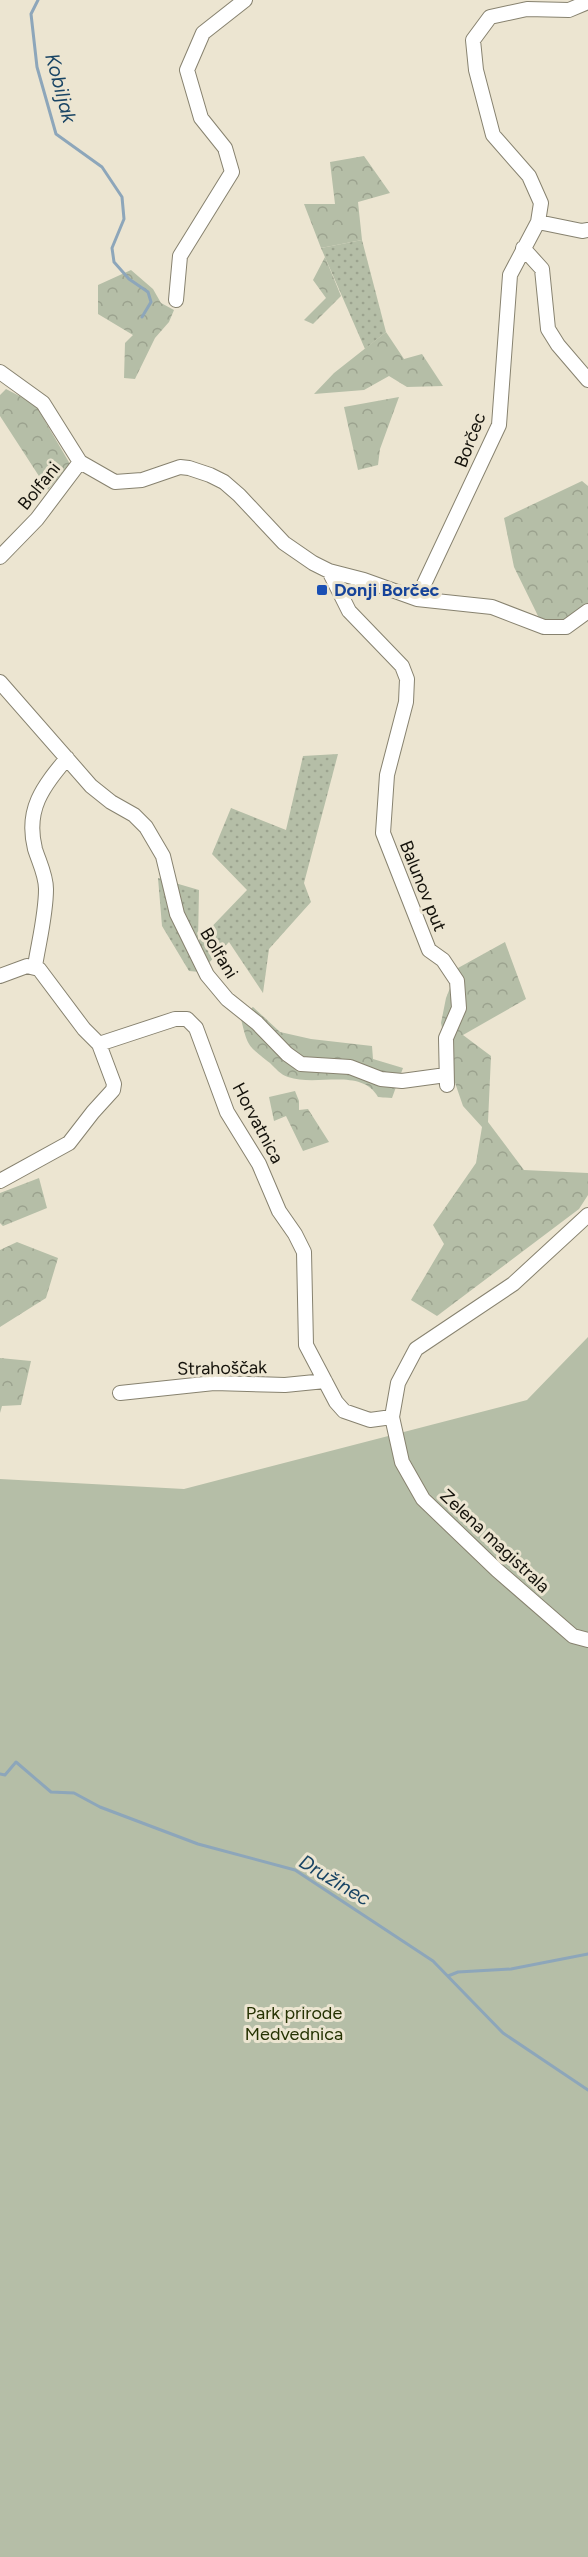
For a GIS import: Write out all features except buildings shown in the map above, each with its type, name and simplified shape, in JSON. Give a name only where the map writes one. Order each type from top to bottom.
[{"type":"street","points":[[176,300],[180,256],[232,172],[225,148],[201,118],[187,70],[203,33],[244,0]]},
{"type":"street","points":[[588,2],[569,10],[526,9],[490,17],[473,40],[476,70],[493,135],[529,176],[541,203],[538,222],[588,231]]},
{"type":"street","name":"Borčec","points":[[417,598],[499,425],[510,275],[538,222]]},
{"type":"street","points":[[523,248],[542,269],[548,329],[558,345],[588,380]]},
{"type":"street","points":[[0,372],[43,403],[80,462],[115,482],[142,480],[180,467],[210,475],[224,482],[239,495],[284,543],[329,571],[417,598],[492,607],[544,627],[566,627],[588,611]]},
{"type":"street","name":"Bolfani","points":[[0,557],[37,519],[80,462]]},
{"type":"street","name":"Balunov put","points":[[329,571],[349,611],[402,666],[407,679],[406,702],[387,775],[383,833],[429,950],[443,960],[457,981],[459,1008],[446,1038],[447,1080]]},
{"type":"street","name":"Bolfani","points":[[0,681],[100,794],[134,814],[146,827],[163,856],[177,914],[207,975],[227,999],[257,1023],[287,1054],[301,1064],[350,1067],[381,1079],[447,1080]]},
{"type":"street","points":[[0,1181],[69,1143],[113,1090],[106,1058],[99,1044],[84,1029],[35,966],[46,889],[33,840],[32,818],[35,804],[43,788],[67,758]]},
{"type":"street","points":[[0,976],[27,966],[35,966]]},
{"type":"street","name":"Horvatnica","points":[[99,1044],[175,1019],[187,1019],[196,1028],[227,1112],[259,1164],[279,1211],[304,1252],[306,1345],[336,1402],[344,1411],[370,1420],[392,1417]]},
{"type":"street","name":"Zelena magistrala","points":[[588,1215],[513,1284],[416,1349],[398,1383],[392,1417],[402,1462],[423,1499],[497,1570],[573,1636],[588,1640]]},
{"type":"street","name":"Strahoščak","points":[[120,1393],[214,1383],[285,1385],[325,1381]]},
{"type":"green space","points":[[364,156],[390,193],[358,202],[362,240],[321,248],[304,204],[335,204],[330,162]]},
{"type":"green space","points":[[362,240],[386,332],[365,349],[321,248]]},
{"type":"green space","points":[[325,257],[341,296],[313,324],[304,320],[326,298],[313,280]]},
{"type":"green space","points":[[131,270],[153,289],[161,303],[174,310],[169,322],[155,338],[135,379],[124,378],[125,343],[133,335],[98,314],[98,285]]},
{"type":"green space","points":[[386,332],[404,359],[422,354],[443,386],[407,387],[389,376],[364,390],[314,394],[334,373]]},
{"type":"green space","points":[[6,389],[35,404],[70,464],[48,490],[0,416],[0,395]]},
{"type":"green space","points":[[399,397],[380,449],[378,465],[358,470],[344,407]]},
{"type":"green space","points":[[582,481],[588,486],[588,607],[565,622],[541,622],[514,567],[504,518]]},
{"type":"green space","points":[[338,754],[304,883],[311,902],[269,949],[263,993],[229,942],[200,972],[189,971],[162,926],[158,878],[199,890],[198,941],[247,890],[212,854],[231,808],[286,830],[303,756]]},
{"type":"green space","points":[[505,942],[526,999],[463,1035],[491,1056],[488,1122],[524,1170],[588,1173],[588,1195],[579,1209],[437,1316],[411,1300],[444,1244],[433,1225],[476,1163],[482,1127],[463,1106],[452,1074],[441,1023],[446,998],[458,968]]},
{"type":"green space","points":[[253,1007],[280,1032],[311,1039],[372,1046],[373,1059],[403,1068],[392,1098],[378,1097],[370,1088],[350,1080],[299,1080],[283,1075],[253,1049],[247,1040],[241,1019]]},
{"type":"green space","points":[[295,1091],[299,1101],[299,1110],[308,1109],[329,1142],[303,1151],[286,1116],[274,1121],[269,1097]]},
{"type":"green space","points":[[39,1178],[47,1208],[3,1226],[0,1223],[0,1193]]},
{"type":"green space","points":[[17,1242],[58,1258],[46,1298],[0,1327],[0,1250]]},
{"type":"green space","name":"Park prirode Medvednica","points":[[588,1337],[588,2557],[0,2557],[0,1479],[184,1489],[527,1400]]},
{"type":"green space","points":[[0,1358],[31,1361],[21,1405],[2,1406],[0,1413]]},
{"type":"waterway","name":"Kobiljak","points":[[38,0],[31,14],[37,67],[56,134],[102,167],[122,197],[124,219],[112,248],[114,262],[129,279],[148,292],[151,302],[142,317]]},
{"type":"waterway","name":"Družinec","points":[[0,1774],[5,1775],[16,1762],[51,1792],[74,1793],[100,1807],[198,1844],[295,1870],[433,1961],[503,2033],[588,2090]]},
{"type":"waterway","points":[[448,1976],[458,1972],[511,1969],[588,1954]]},
{"type":"place","name":"Donji Borčec","points":[[322,590]]}]
